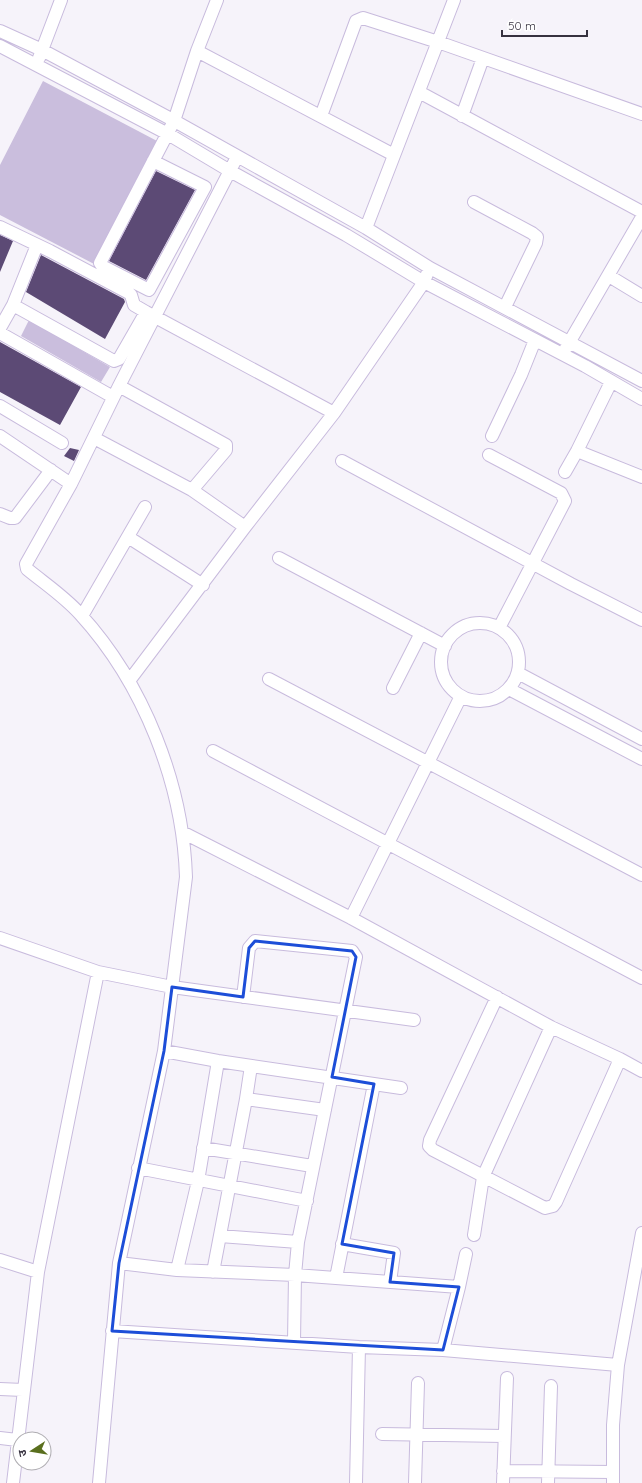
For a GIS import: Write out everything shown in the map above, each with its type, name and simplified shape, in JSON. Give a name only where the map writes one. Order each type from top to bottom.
[{"type":"street","points":[[37,65],[61,0]]},
{"type":"street","points":[[153,161],[206,187],[149,290],[102,266],[100,263],[153,161],[168,134],[174,121],[197,50],[217,0]]},
{"type":"street","points":[[366,228],[454,0]]},
{"type":"street","points":[[321,116],[346,44],[356,21],[360,19],[373,20],[642,114]]},
{"type":"street","points":[[0,31],[42,50],[174,121],[366,228],[430,268],[642,381]]},
{"type":"street","points":[[0,46],[168,134],[230,171],[346,235],[424,282],[563,355],[642,399]]},
{"type":"street","points":[[197,50],[394,155]]},
{"type":"street","points":[[462,116],[483,58]]},
{"type":"street","points":[[419,92],[642,212]]},
{"type":"street","points":[[13,304],[114,361],[119,359],[150,314],[237,157]]},
{"type":"street","points":[[474,202],[532,232],[537,237],[536,243],[505,307]]},
{"type":"street","points":[[563,355],[568,342],[609,276],[642,217]]},
{"type":"street","points":[[0,227],[38,245],[129,293],[134,304],[150,314],[334,413]]},
{"type":"street","points":[[0,328],[13,304],[38,245]]},
{"type":"street","points":[[130,681],[245,527],[334,413],[424,282],[430,268]]},
{"type":"street","points":[[609,276],[642,296]]},
{"type":"street","points":[[100,1483],[119,1262],[164,1051],[186,877],[185,848],[171,779],[161,749],[130,681],[82,616],[27,569],[26,566],[71,484],[94,438],[119,386],[150,314]]},
{"type":"street","points":[[0,333],[113,397]]},
{"type":"street","points":[[492,436],[521,375],[535,340]]},
{"type":"street","points":[[565,472],[611,382]]},
{"type":"street","points":[[119,386],[226,445],[226,450],[192,490]]},
{"type":"street","points":[[0,406],[62,443]]},
{"type":"street","points":[[0,436],[71,484]]},
{"type":"street","points":[[94,438],[192,490],[245,527]]},
{"type":"street","points":[[577,451],[642,477]]},
{"type":"street","points":[[489,455],[564,496],[565,501],[499,628]]},
{"type":"street","points":[[342,461],[533,564],[642,620]]},
{"type":"street","points":[[0,514],[10,518],[15,518],[51,470]]},
{"type":"street","points":[[82,616],[146,507]]},
{"type":"street","points":[[128,537],[203,585]]},
{"type":"street","points":[[279,558],[445,646]]},
{"type":"street","points":[[478,623],[489,624],[499,628],[510,638],[518,652],[518,673],[509,689],[498,697],[486,701],[474,700],[461,696],[452,689],[444,674],[442,658],[445,646],[450,637],[458,630],[468,625],[478,623]]},
{"type":"street","points":[[393,688],[421,633]]},
{"type":"street","points":[[518,673],[642,739]]},
{"type":"street","points":[[269,679],[642,875]]},
{"type":"street","points":[[509,689],[642,759]]},
{"type":"street","points":[[351,918],[461,696]]},
{"type":"street","points":[[213,751],[388,842],[642,978]]},
{"type":"street","points":[[182,832],[351,918],[551,1027],[620,1059],[642,1071]]},
{"type":"street","points":[[0,938],[98,972],[172,988],[414,1020]]},
{"type":"street","points":[[243,997],[249,948],[255,941],[352,951],[356,957],[346,1011],[312,1166],[307,1201],[298,1242],[295,1275],[294,1342]]},
{"type":"street","points":[[18,1431],[38,1272],[98,972]]},
{"type":"street","points":[[497,997],[430,1140],[430,1146],[433,1150],[483,1177],[545,1208],[553,1206],[620,1059]]},
{"type":"street","points":[[474,1235],[483,1177],[551,1027]]},
{"type":"street","points":[[164,1051],[218,1061],[401,1088]]},
{"type":"street","points":[[177,1270],[198,1181],[218,1061]]},
{"type":"street","points":[[213,1272],[230,1187],[251,1066]]},
{"type":"street","points":[[336,1278],[374,1084]]},
{"type":"street","points":[[246,1099],[325,1110]]},
{"type":"street","points":[[203,1148],[312,1166]]},
{"type":"street","points":[[138,1168],[198,1181],[307,1201]]},
{"type":"street","points":[[507,1378],[503,1477],[549,1470],[613,1477],[613,1425],[618,1365],[640,1264],[642,1233]]},
{"type":"street","points":[[220,1236],[298,1242]]},
{"type":"street","points":[[342,1244],[394,1253],[390,1282]]},
{"type":"street","points":[[443,1350],[466,1254]]},
{"type":"street","points":[[0,1260],[38,1272]]},
{"type":"street","points":[[119,1262],[177,1270],[295,1275],[459,1287]]},
{"type":"street","points":[[112,1331],[359,1347],[443,1350],[618,1365]]},
{"type":"street","points":[[356,1483],[359,1347]]},
{"type":"street","points":[[415,1483],[418,1383]]},
{"type":"street","points":[[548,1483],[551,1386]]},
{"type":"street","points":[[0,1389],[23,1390]]},
{"type":"street","points":[[382,1434],[504,1436]]},
{"type":"street","points":[[0,1438],[12,1439]]},
{"type":"street","points":[[13,1483],[14,1471]]},
{"type":"highlighted area","points":[[255,941],[352,951],[356,957],[332,1077],[374,1084],[342,1244],[394,1253],[390,1282],[459,1287],[443,1350],[112,1331],[119,1263],[164,1051],[172,987],[243,997],[249,948]]},
{"type":"shaded area","points":[[43,81],[159,142],[96,265],[0,215],[0,165]]},
{"type":"shaded area","points":[[29,320],[110,367],[101,382],[21,336]]},
{"type":"building","points":[[156,171],[195,190],[146,280],[109,261]]},
{"type":"building","points":[[0,235],[13,241],[0,272]]},
{"type":"building","points":[[41,255],[124,299],[125,302],[105,339],[26,292]]},
{"type":"building","points":[[0,342],[81,387],[60,425],[0,392]]},
{"type":"building","points":[[70,448],[79,450],[74,461],[64,456]]}]
